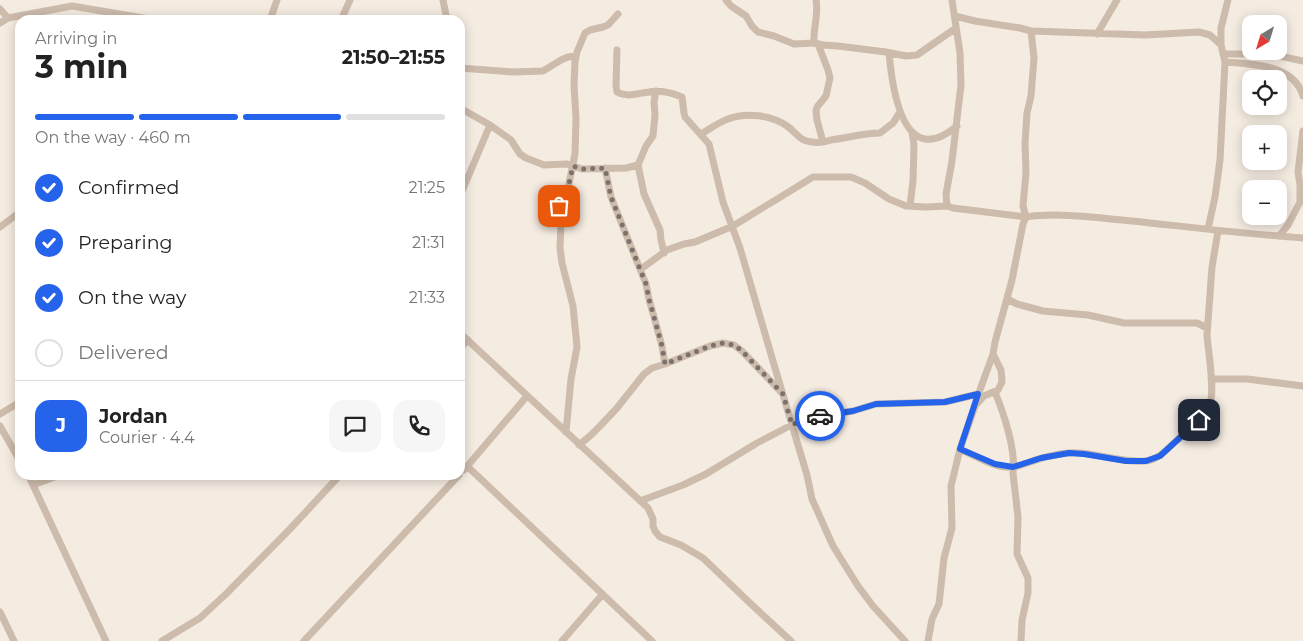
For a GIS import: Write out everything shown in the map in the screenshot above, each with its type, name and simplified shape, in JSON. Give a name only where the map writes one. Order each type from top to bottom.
[{"type":"street","points":[[272,15],[277,0]]},
{"type":"street","points":[[343,15],[350,0]]},
{"type":"street","points":[[443,0],[446,15]]},
{"type":"street","points":[[726,0],[731,6],[746,16],[758,32],[794,44],[816,43],[917,56],[956,28]]},
{"type":"street","points":[[816,0],[817,7],[814,26],[816,43],[830,78],[826,96],[816,111],[822,142]]},
{"type":"street","points":[[947,206],[946,194],[957,126],[961,85],[960,53],[952,0]]},
{"type":"street","points":[[1098,34],[1117,0]]},
{"type":"street","points":[[1208,229],[1220,160],[1225,62],[1220,35],[1228,0]]},
{"type":"street","points":[[35,15],[72,6],[125,15]]},
{"type":"street","points":[[0,9],[8,18]]},
{"type":"street","points":[[566,432],[571,379],[577,347],[573,306],[561,255],[559,206],[567,192],[573,166],[576,137],[574,85],[576,56],[585,33],[608,25],[618,14]]},
{"type":"street","points":[[955,16],[992,25],[1030,31],[1144,36],[1199,32],[1210,36],[1221,45]]},
{"type":"street","points":[[0,23],[8,18],[15,19]]},
{"type":"street","points":[[928,641],[932,619],[939,604],[944,558],[952,528],[951,486],[960,449],[978,394],[994,354],[995,342],[1026,217],[1023,206],[1026,173],[1027,113],[1031,96],[1034,58],[1030,31]]},
{"type":"street","points":[[617,50],[617,92],[626,96],[656,92],[682,97],[685,117],[709,144],[723,202],[740,248],[807,475],[812,499],[833,546],[858,586],[904,641]]},
{"type":"street","points":[[889,53],[894,93],[900,112],[912,132],[914,145],[910,206]]},
{"type":"street","points":[[1223,54],[1271,54],[1303,61]]},
{"type":"street","points":[[465,68],[512,72],[543,71],[561,60],[576,56]]},
{"type":"street","points":[[1225,62],[1274,68],[1297,84],[1303,96]]},
{"type":"street","points":[[656,92],[653,136],[646,146],[638,165],[644,194],[660,230],[664,253]]},
{"type":"street","points":[[465,111],[511,140],[520,154],[544,165],[567,164],[582,169],[626,168],[638,165]]},
{"type":"street","points":[[701,134],[726,119],[752,115],[767,117],[782,123],[802,140],[814,143],[880,133],[893,123],[900,112]]},
{"type":"street","points":[[893,123],[906,123]]},
{"type":"street","points":[[465,184],[490,125]]},
{"type":"street","points":[[912,132],[926,139],[935,138],[942,136],[957,126]]},
{"type":"street","points":[[1279,236],[1300,202],[1298,172],[1303,131]]},
{"type":"street","points":[[605,168],[611,197],[646,284],[665,364]]},
{"type":"street","points":[[641,269],[667,250],[695,242],[750,217],[813,177],[851,177],[889,199],[910,206],[947,206],[1026,217],[1051,215],[1098,218],[1303,238]]},
{"type":"street","points":[[0,227],[15,216]]},
{"type":"street","points":[[960,449],[995,464],[1014,467],[1041,458],[1069,453],[1141,462],[1160,456],[1199,420],[1210,405],[1212,396],[1207,328],[1212,267],[1218,231]]},
{"type":"street","points":[[1007,299],[1017,304],[1043,311],[1088,315],[1124,323],[1197,323],[1207,328]]},
{"type":"street","points":[[465,337],[648,508],[655,531],[660,537],[681,545],[703,558],[791,641]]},
{"type":"street","points":[[465,343],[468,340]]},
{"type":"street","points":[[579,445],[591,436],[617,408],[644,374],[652,368],[710,346],[723,343],[734,345],[783,394]]},
{"type":"street","points":[[975,406],[984,396],[995,392],[1001,386],[1001,370],[994,354]]},
{"type":"street","points":[[1211,379],[1247,379],[1303,386]]},
{"type":"street","points":[[995,392],[1010,438],[1018,517],[1017,554],[1028,578],[1028,593],[1020,641]]},
{"type":"street","points":[[640,501],[706,474],[805,418],[853,411],[876,404],[945,402],[978,394]]},
{"type":"street","points":[[527,396],[467,466],[652,641]]},
{"type":"street","points":[[0,414],[15,405]]},
{"type":"street","points":[[0,426],[15,452]]},
{"type":"street","points":[[31,480],[106,641]]},
{"type":"street","points":[[33,484],[45,480]]},
{"type":"street","points":[[162,641],[200,618],[227,594],[335,480]]},
{"type":"street","points":[[304,641],[453,480]]},
{"type":"street","points":[[562,641],[602,595]]},
{"type":"street","points":[[0,612],[14,641]]},
{"type":"way so far","points":[[559,206],[567,192],[573,166],[582,169],[605,168],[611,197],[646,284],[665,364],[710,346],[723,343],[734,345],[783,394],[792,425],[805,418],[820,416]]},
{"type":"route","points":[[820,416],[853,411],[876,404],[945,402],[978,394],[960,449],[995,464],[1013,467],[1041,458],[1069,453],[1126,461],[1146,461],[1160,456],[1199,420]]}]
